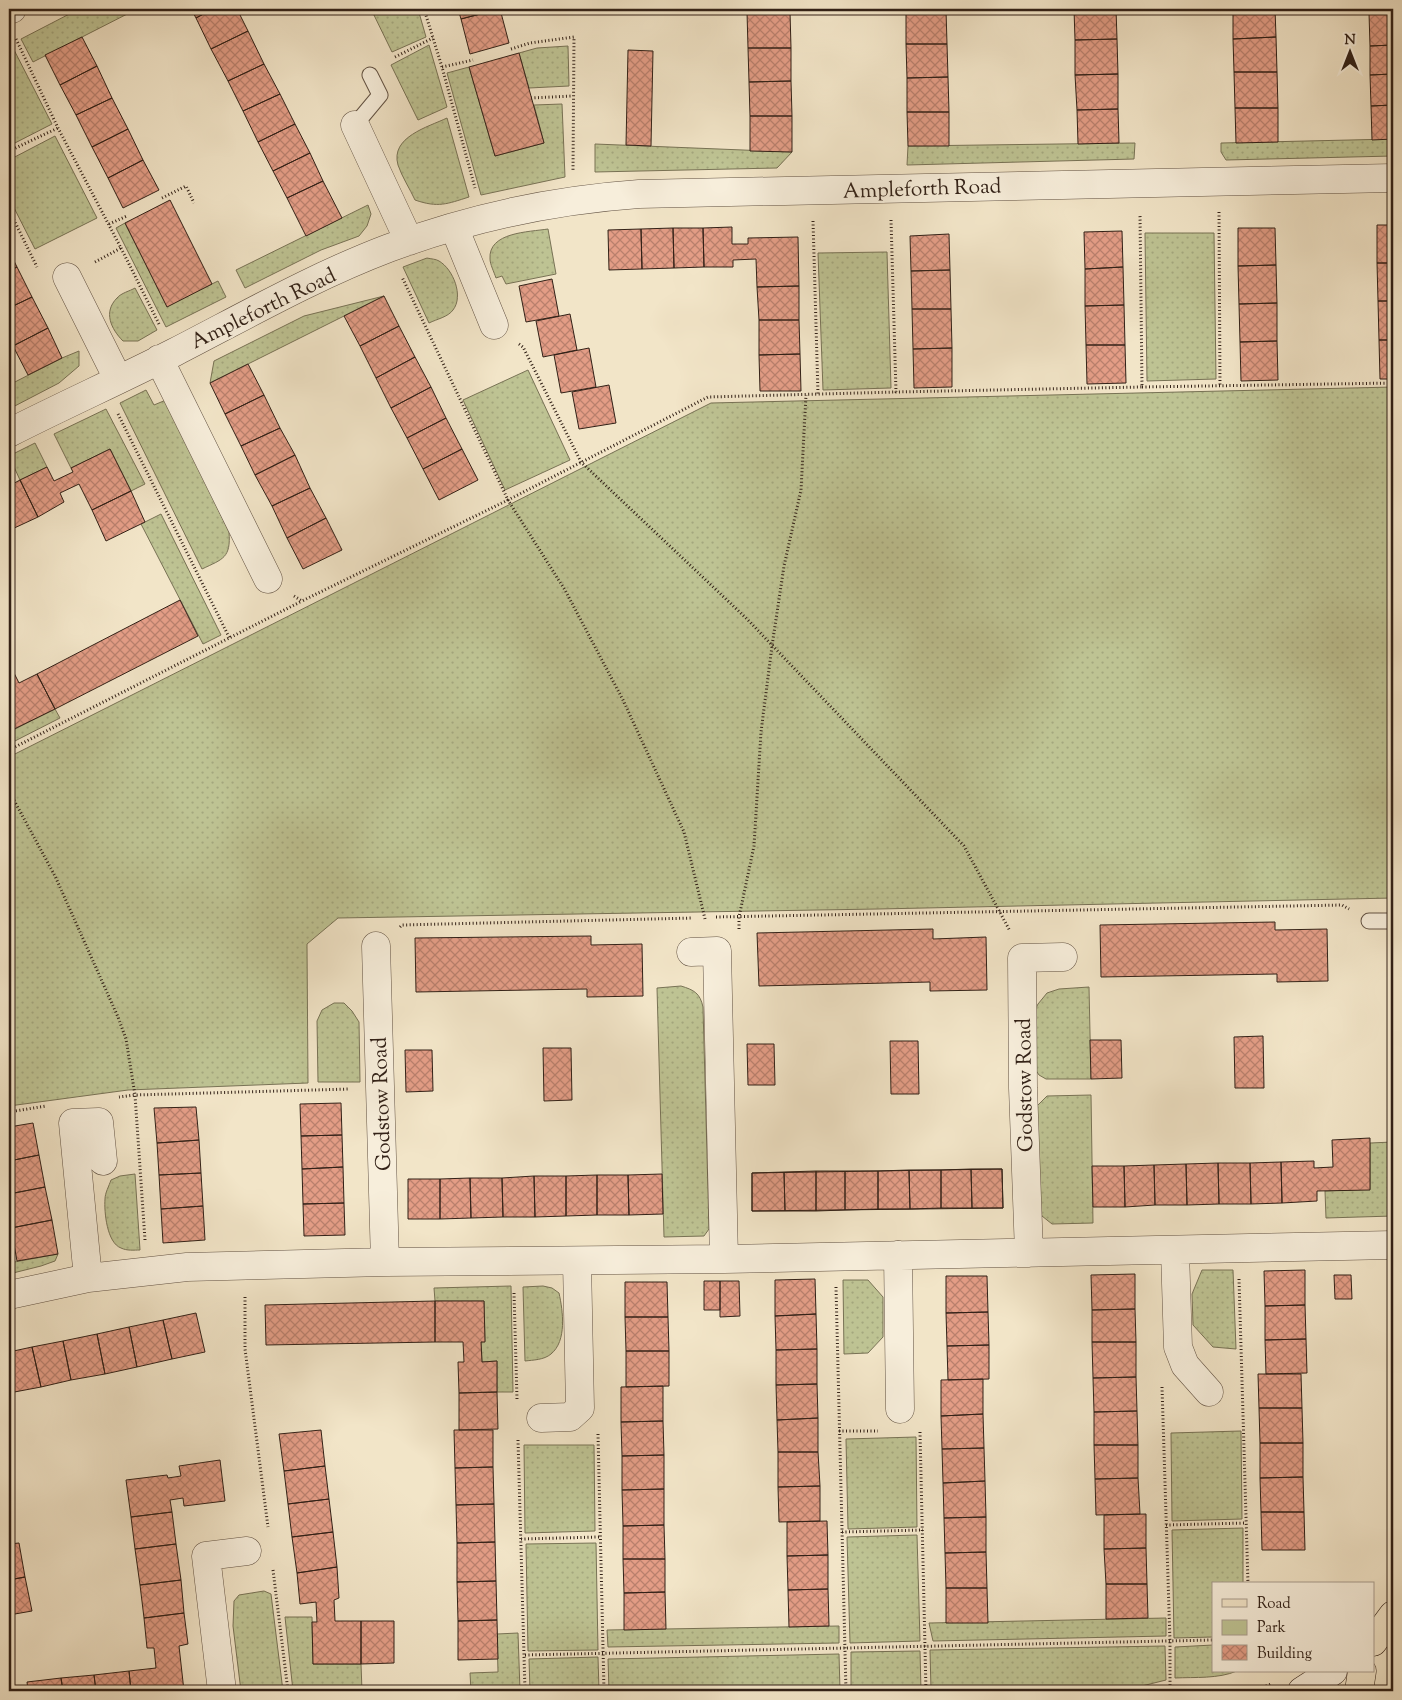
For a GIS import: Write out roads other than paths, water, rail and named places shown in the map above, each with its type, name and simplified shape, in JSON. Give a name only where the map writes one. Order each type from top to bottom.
[{"type":"main road","points":[[1374,1641],[1393,1615]]},
{"type":"main road","points":[[1359,1691],[1362,1672]]},
{"type":"street","points":[[355,125],[398,245]]},
{"type":"street","name":"Ampleforth Road","points":[[9,433],[324,276],[398,245],[505,212],[574,200],[639,194],[1393,178]]},
{"type":"street","points":[[454,227],[494,325]]},
{"type":"street","points":[[67,276],[112,383]]},
{"type":"street","points":[[166,356],[268,579]]},
{"type":"street","name":"Godstow Road","points":[[376,946],[385,1262]]},
{"type":"street","points":[[704,951],[724,1259]]},
{"type":"street","name":"Godstow Road","points":[[1029,1253],[1023,1088],[1022,958],[1063,957]]},
{"type":"street","points":[[88,1278],[73,1123],[99,1122],[103,1161]]},
{"type":"street","points":[[9,1294],[88,1278],[187,1267],[385,1262],[577,1262],[1393,1245]]},
{"type":"street","points":[[1175,1251],[1178,1347],[1185,1365],[1209,1392]]},
{"type":"street","points":[[898,1255],[900,1409]]},
{"type":"street","points":[[541,1418],[570,1417],[580,1408],[577,1262]]},
{"type":"street","points":[[222,1691],[206,1556],[248,1551]]},
{"type":"street","points":[[1302,1691],[1331,1672]]},
{"type":"lane","points":[[355,125],[380,95],[370,75]]},
{"type":"lane","points":[[1368,921],[1393,920]]}]
